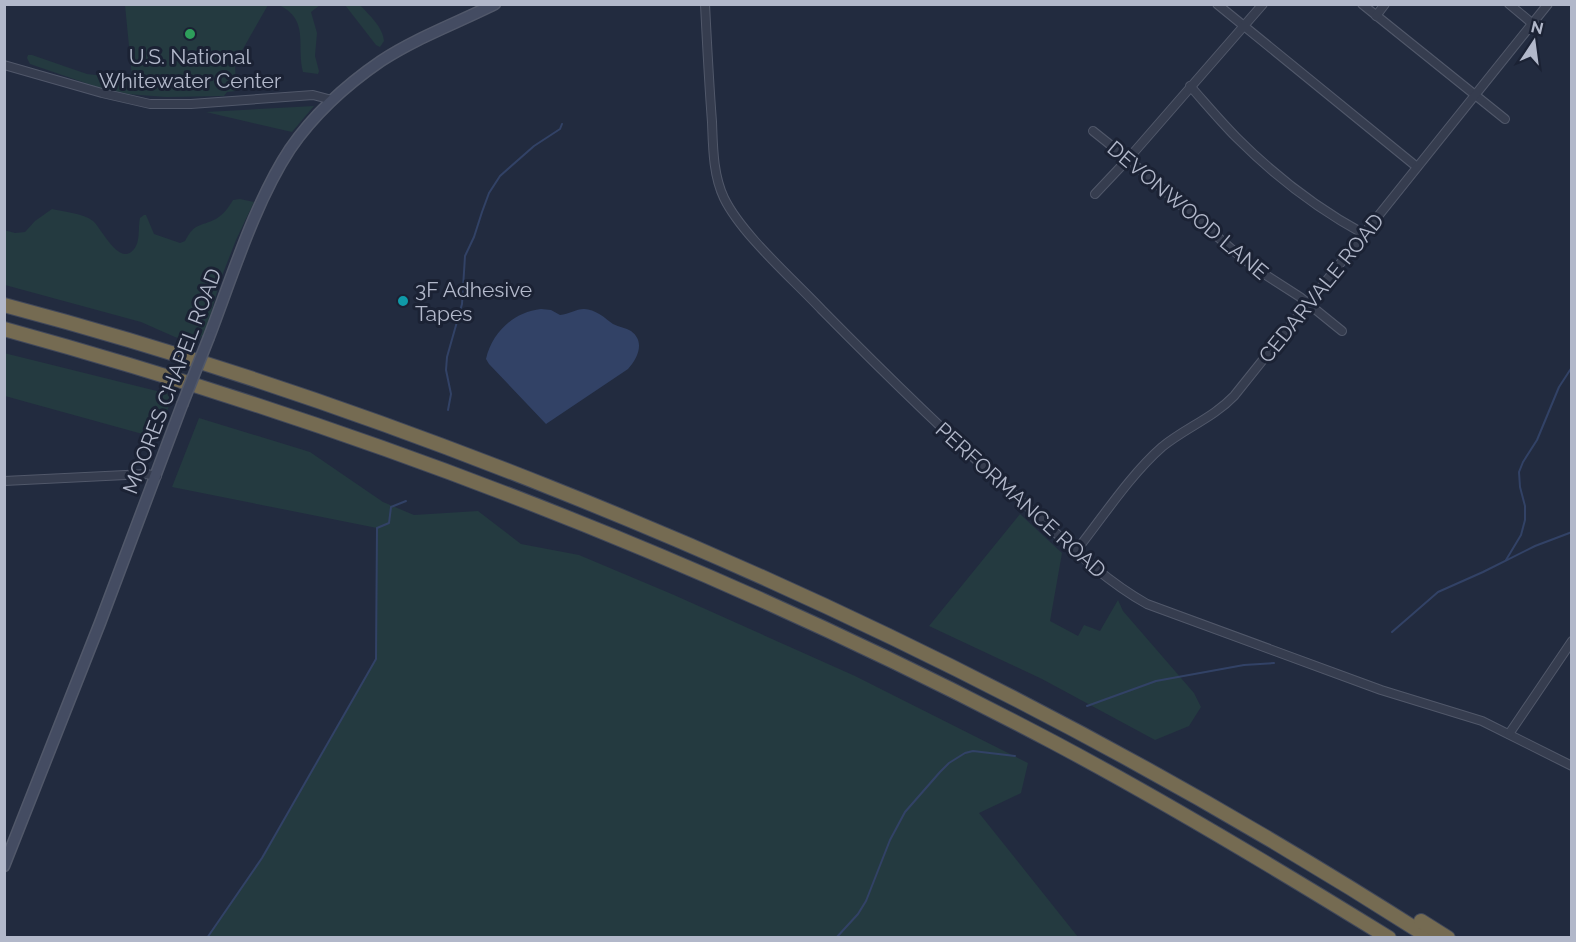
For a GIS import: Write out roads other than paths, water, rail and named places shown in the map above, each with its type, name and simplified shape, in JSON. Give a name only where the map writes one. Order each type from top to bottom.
[{"type":"highway","points":[[4,305],[134,341],[333,406],[480,460],[724,560],[854,618],[1015,698],[1144,767],[1310,863],[1430,938]]},
{"type":"highway","points":[[4,329],[171,377],[415,459],[589,526],[747,594],[851,641],[1053,742],[1234,843],[1389,938]]},
{"type":"highway","points":[[1310,863],[1391,902],[1448,938]]},
{"type":"main road","name":"MOORES CHAPEL ROAD","points":[[4,866],[270,184],[296,141],[332,100],[383,60],[495,4]]},
{"type":"street","name":"PERFORMANCE ROAD","points":[[705,4],[715,163],[722,192],[729,207],[781,268],[885,374],[959,446],[1076,551],[1120,588],[1147,604],[1381,690],[1463,714],[1572,766]]},
{"type":"street","points":[[1217,4],[1417,167]]},
{"type":"street","points":[[1095,194],[1263,4]]},
{"type":"street","points":[[1362,4],[1505,118]]},
{"type":"street","points":[[1376,16],[1385,4]]},
{"type":"street","points":[[1509,4],[1533,24]]},
{"type":"street","name":"CEDARVALE ROAD","points":[[1076,551],[1154,454],[1170,441],[1207,419],[1234,396],[1548,4]]},
{"type":"street","points":[[4,65],[150,104],[190,104],[313,95],[332,100]]},
{"type":"street","points":[[1190,86],[1239,140],[1263,162],[1311,200],[1364,234]]},
{"type":"street","name":"DEVONWOOD LANE","points":[[1093,131],[1235,252],[1308,303],[1342,331]]},
{"type":"street","points":[[4,482],[146,474],[157,476]]},
{"type":"street","points":[[1509,734],[1572,641]]},
{"type":"water","points":[[541,309],[551,310],[560,315],[581,309],[592,310],[613,324],[631,331],[636,335],[639,345],[637,355],[628,369],[546,424],[486,359],[493,341],[505,325],[521,314]]},
{"type":"waterway","points":[[448,410],[451,394],[446,370],[447,357],[462,304],[465,256],[489,193],[500,176],[534,146],[560,129],[562,124]]},
{"type":"waterway","points":[[1506,560],[1521,535],[1525,520],[1519,472],[1537,440],[1559,387],[1572,367]]},
{"type":"waterway","points":[[207,938],[262,858],[376,659],[377,528],[389,523],[391,507],[406,501]]},
{"type":"waterway","points":[[1392,632],[1438,592],[1535,546],[1572,532]]},
{"type":"waterway","points":[[1087,706],[1156,681],[1244,665],[1274,663]]},
{"type":"waterway","points":[[836,938],[858,914],[866,901],[890,840],[905,812],[940,772],[949,763],[973,751],[1015,756]]},
{"type":"place","name":"U.S. National Whitewater Center","points":[[190,34]]},
{"type":"place","name":"3F Adhesive Tapes","points":[[403,301]]}]
